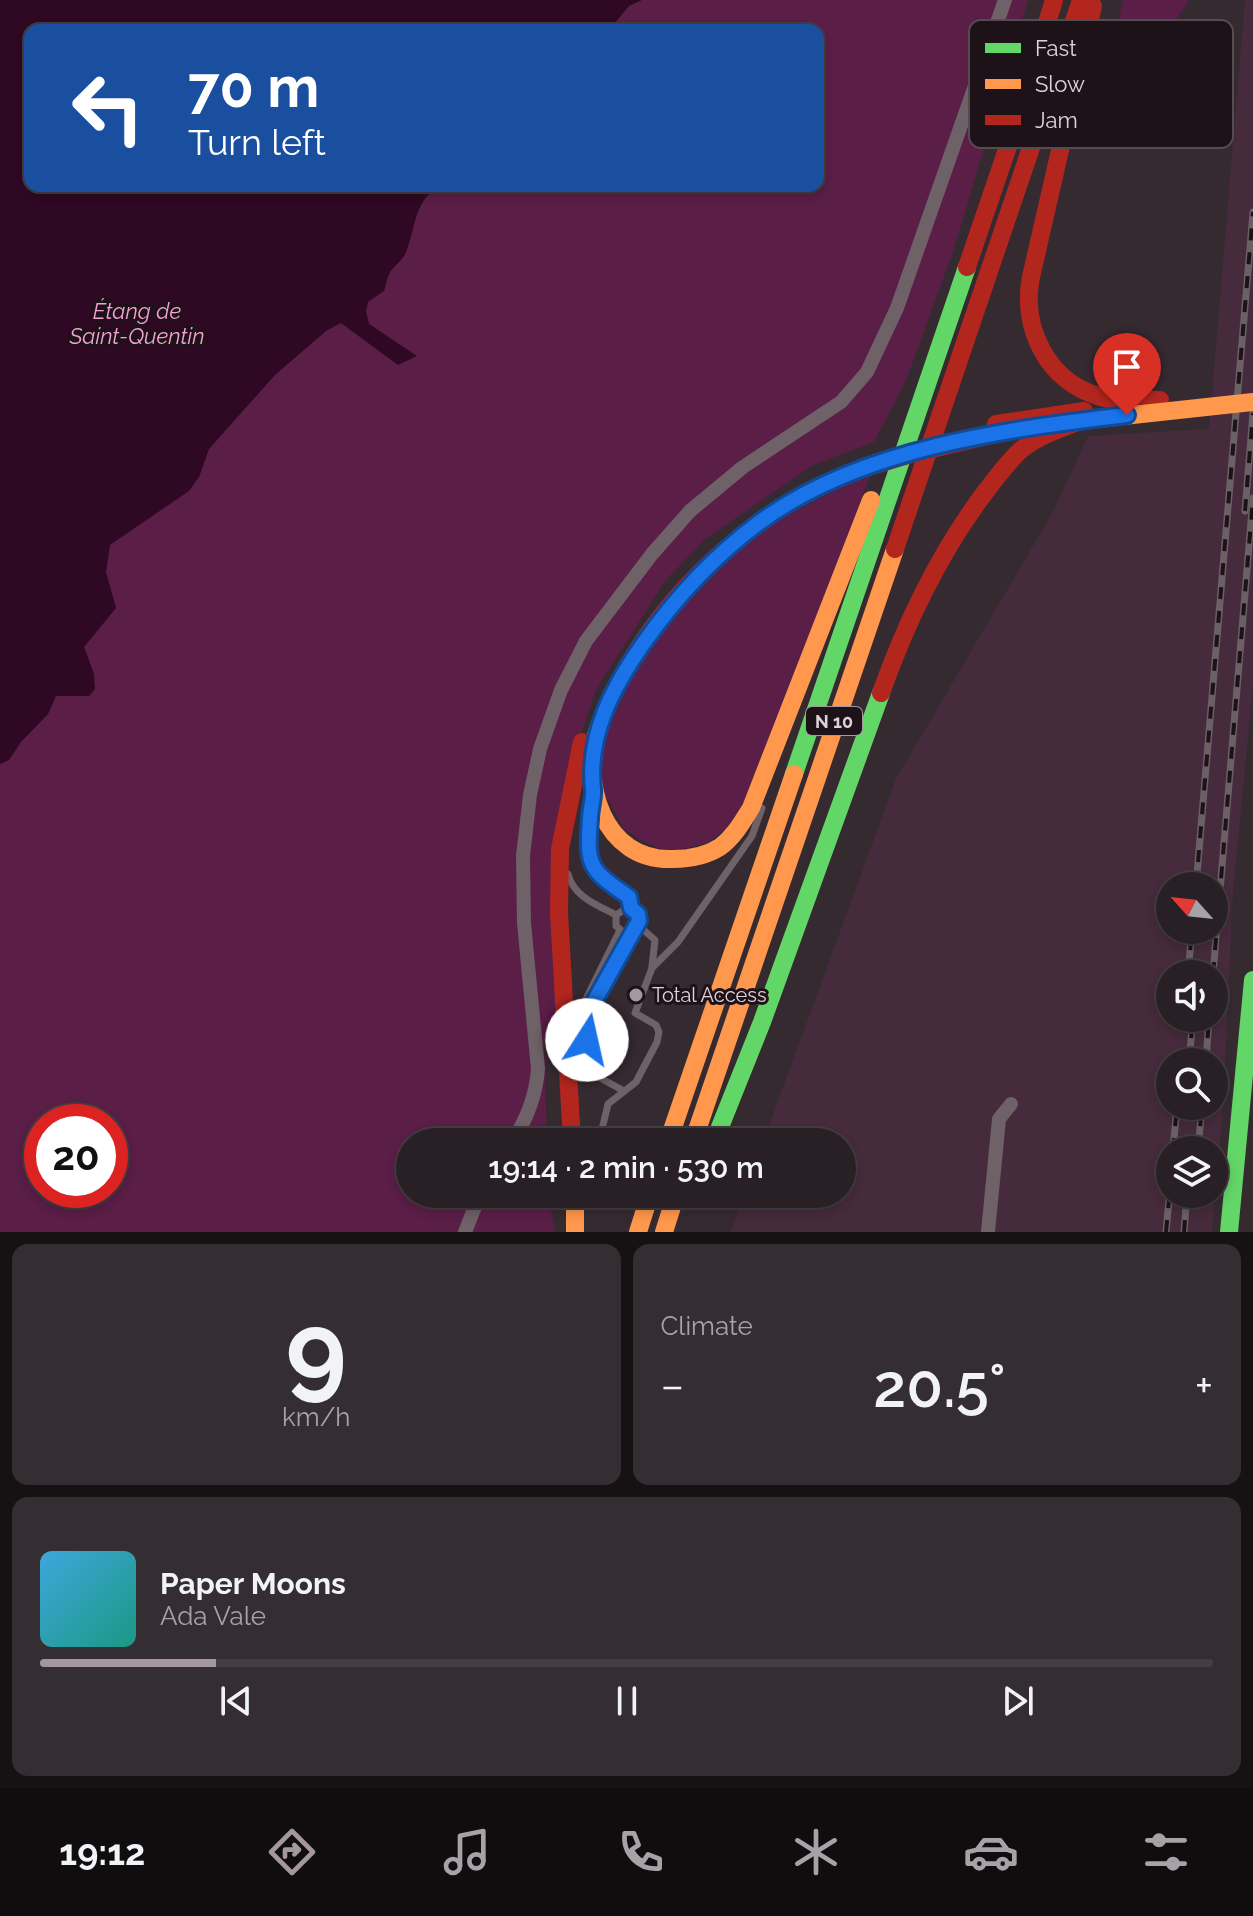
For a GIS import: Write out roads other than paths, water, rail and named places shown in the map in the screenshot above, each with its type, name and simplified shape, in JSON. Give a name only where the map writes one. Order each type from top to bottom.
[{"type":"main road","name":"N 10","points":[[1048,20],[1054,0]]},
{"type":"main road","name":"N 10","points":[[1074,20],[1081,0]]},
{"type":"main road","points":[[1090,20],[1095,0]]},
{"type":"main road","name":"N 10","points":[[673,1128],[1007,148]]},
{"type":"main road","name":"N 10","points":[[698,1128],[1031,148]]},
{"type":"main road","points":[[1062,148],[1028,297],[1030,323],[1048,360],[1093,411]]},
{"type":"main road","points":[[720,1128],[762,1022],[897,648],[922,588],[960,526],[1024,447],[1118,399],[1160,400],[1253,389]]},
{"type":"main road","points":[[571,1128],[559,913],[560,845],[580,748],[595,708],[620,658],[663,597],[711,548],[760,510],[804,483],[852,466],[915,453],[994,430],[1093,411],[1253,402]]},
{"type":"main road","points":[[852,466],[761,521],[717,557],[670,606],[629,664],[605,711],[593,745],[591,769],[593,795],[608,829],[628,848],[650,858],[674,861],[697,858],[720,847],[738,829],[751,808],[874,493],[894,477]]},
{"type":"main road","points":[[1229,1232],[1253,980]]},
{"type":"main road","points":[[575,1232],[576,1208]]},
{"type":"main road","points":[[638,1232],[646,1208]]},
{"type":"main road","points":[[666,1225],[686,1208]]},
{"type":"street","points":[[998,20],[1005,0]]},
{"type":"street","points":[[519,1128],[537,1087],[538,1069],[524,923],[523,856],[530,795],[540,749],[561,690],[586,641],[644,564],[690,511],[743,467],[841,402],[867,372],[897,308],[969,103]]},
{"type":"street","points":[[988,1232],[999,1119],[1011,1104]]},
{"type":"street","points":[[465,1232],[474,1208]]},
{"type":"lane","points":[[652,968],[678,942],[752,836],[778,762],[788,712]]},
{"type":"lane","points":[[586,1016],[636,928],[638,914],[631,908],[629,897],[599,877],[591,866],[590,816],[593,795]]},
{"type":"lane","points":[[560,845],[567,859],[569,880],[579,894],[616,915]]},
{"type":"lane","points":[[631,908],[623,908],[616,915],[615,922],[620,930],[626,932],[636,928]]},
{"type":"lane","points":[[602,1128],[608,1104],[636,1082],[659,1032],[656,1025],[635,1013],[652,968],[655,940],[636,928]]},
{"type":"lane","points":[[620,930],[585,1001],[588,1064],[593,1074],[624,1091]]},
{"type":"water","name":"Étang de Saint-Quentin","points":[[0,0],[642,0],[629,6],[614,24],[24,24],[24,192],[432,192],[417,214],[405,255],[390,272],[384,291],[368,302],[366,311],[369,324],[417,356],[398,365],[341,323],[326,331],[275,375],[209,449],[199,477],[189,491],[110,545],[106,572],[116,608],[84,647],[94,674],[95,689],[89,696],[56,696],[48,714],[21,742],[9,760],[0,764]]},
{"type":"railway","points":[[1197,872],[1253,212]]},
{"type":"railway","points":[[1245,511],[1253,413]]},
{"type":"railway","points":[[1214,960],[1253,498]]},
{"type":"railway","points":[[1189,960],[1191,944]]},
{"type":"railway","points":[[1190,1048],[1192,1032]]},
{"type":"railway","points":[[1207,1048],[1208,1032]]},
{"type":"railway","points":[[1174,1136],[1176,1120]]},
{"type":"railway","points":[[1199,1136],[1201,1120]]},
{"type":"railway","points":[[1166,1232],[1168,1208]]},
{"type":"railway","points":[[1184,1232],[1186,1208]]},
{"type":"place","name":"Total Access","points":[[636,995]]}]
